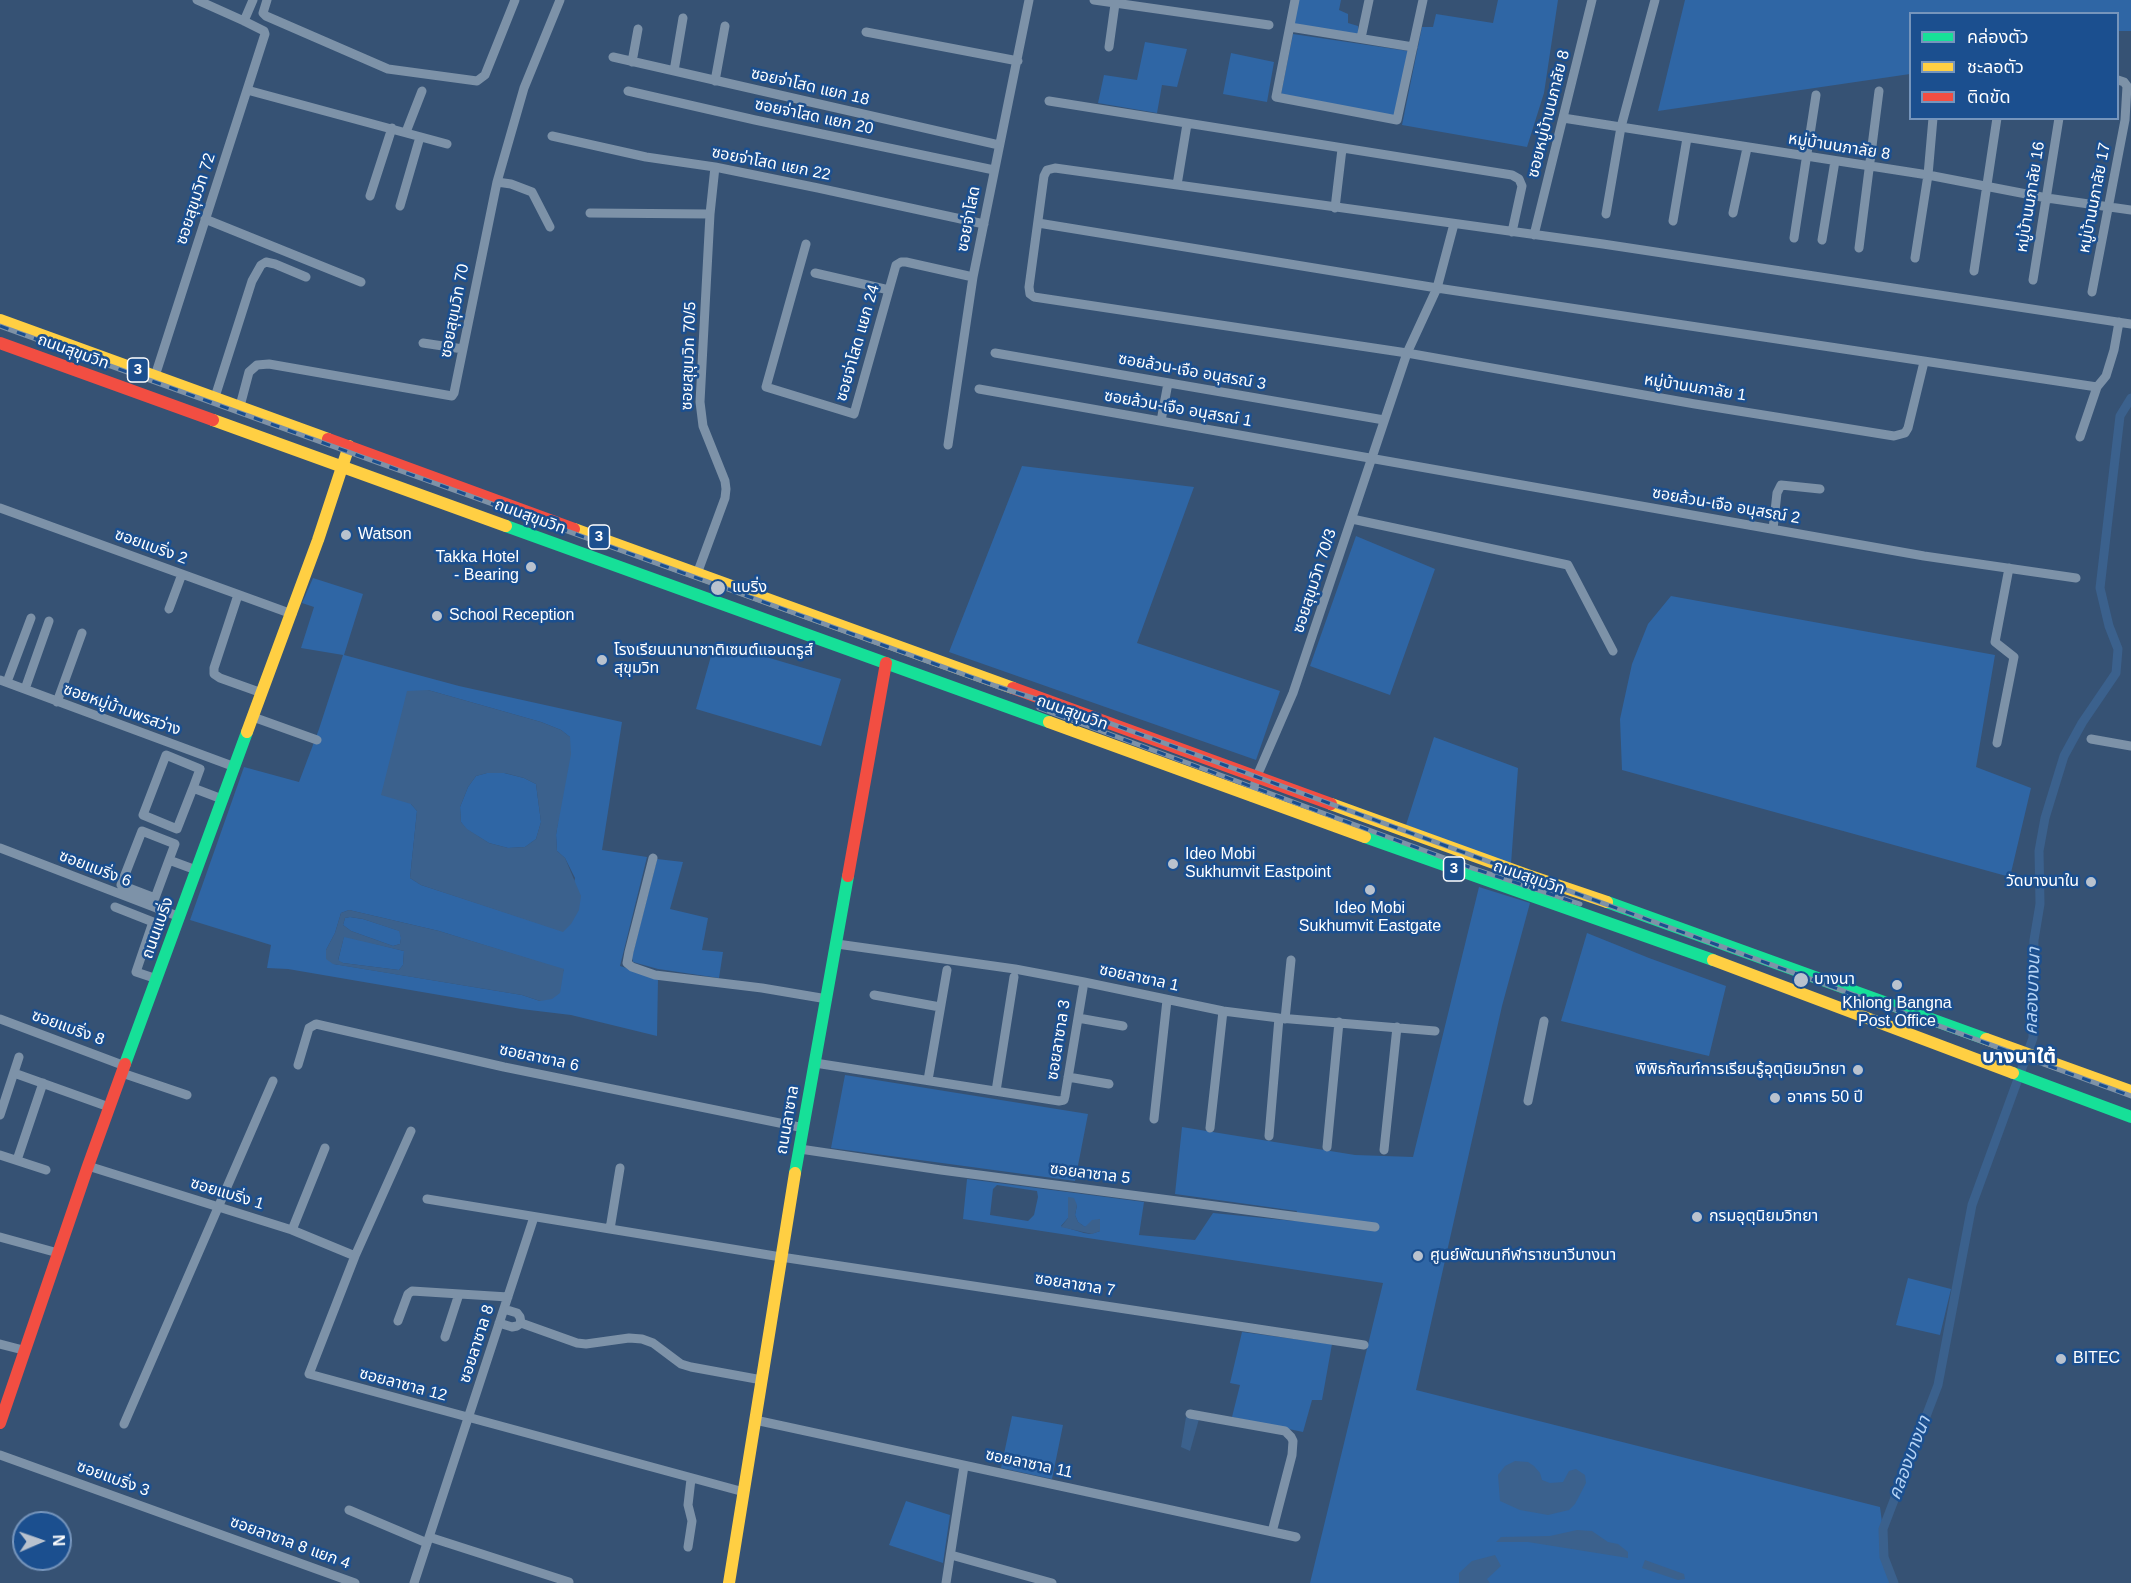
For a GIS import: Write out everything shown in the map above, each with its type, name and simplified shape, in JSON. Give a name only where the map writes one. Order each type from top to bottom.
[{"type":"main road","name":"ถนนสุขุมวิท","points":[[0,320],[697,574],[2131,1090]]},
{"type":"main road","name":"ถนนสุขุมวิท","points":[[0,343],[1251,797],[1723,964],[2131,1117]]},
{"type":"main road","name":"ถนนแบริ่ง","points":[[0,1423],[23,1350],[109,1107],[292,614],[349,446]]},
{"type":"main road","name":"ถนนลาซาล","points":[[729,1583],[781,1257],[890,643]]},
{"type":"street","points":[[199,0],[244,21],[253,0]]},
{"type":"street","points":[[267,0],[263,14],[266,16],[388,69],[477,81],[485,75],[515,0]]},
{"type":"street","name":"ซอยสุขุมวิท 70","points":[[240,406],[249,372],[257,365],[269,364],[452,396],[497,182],[524,88],[560,0]]},
{"type":"street","name":"ซอยจ่าโสด","points":[[948,445],[973,277],[1029,0]]},
{"type":"street","points":[[1094,0],[1269,26]]},
{"type":"street","points":[[1295,0],[1276,97],[1397,120],[1423,0]]},
{"type":"street","points":[[1361,38],[1369,0]]},
{"type":"street","name":"ซอยหมู่บ้านนภาลัย 8","points":[[1534,235],[1592,0]]},
{"type":"street","points":[[1606,214],[1621,127],[1655,0]]},
{"type":"street","points":[[1109,47],[1115,4]]},
{"type":"street","points":[[674,71],[683,18]]},
{"type":"street","name":"ซอยสุขุมวิท 72","points":[[155,376],[265,36],[264,31],[244,21]]},
{"type":"street","points":[[715,81],[725,26]]},
{"type":"street","points":[[1290,27],[1413,47]]},
{"type":"street","points":[[632,62],[638,29]]},
{"type":"street","points":[[866,32],[1018,61]]},
{"type":"street","name":"ซอยจ่าโสด แยก 18","points":[[613,57],[999,145]]},
{"type":"street","name":"หมู่บ้านนภาลัย 17","points":[[2092,292],[2128,120],[2127,86],[2119,80]]},
{"type":"street","points":[[247,90],[447,144]]},
{"type":"street","points":[[406,132],[422,91]]},
{"type":"street","name":"ซอยจ่าโสด แยก 20","points":[[628,91],[994,170]]},
{"type":"street","points":[[1859,248],[1879,91]]},
{"type":"street","points":[[1794,238],[1816,95]]},
{"type":"street","points":[[1049,101],[1512,175],[1519,179],[1522,186],[1512,232]]},
{"type":"street","name":"หมู่บ้านนภาลัย 8","points":[[1563,118],[1928,175],[2047,198],[2131,210]]},
{"type":"street","points":[[1915,258],[1934,120]]},
{"type":"street","points":[[1974,271],[1997,120]]},
{"type":"street","name":"หมู่บ้านนภาลัย 16","points":[[2033,280],[2059,120]]},
{"type":"street","points":[[1177,185],[1187,124]]},
{"type":"street","points":[[370,196],[392,128]]},
{"type":"street","points":[[400,206],[420,136]]},
{"type":"street","name":"ซอยจ่าโสด แยก 22","points":[[552,136],[646,157],[715,167],[984,224]]},
{"type":"street","points":[[1673,221],[1687,138]]},
{"type":"street","points":[[1732,213],[1747,148]]},
{"type":"street","points":[[1335,208],[1342,149]]},
{"type":"street","points":[[1822,240],[1835,161]]},
{"type":"street","name":"ซอยสุขุมวิท 70/5","points":[[697,574],[725,498],[726,489],[700,417],[710,214],[715,167]]},
{"type":"street","points":[[2097,387],[1437,288],[1038,223],[1044,176],[1047,170],[1055,168],[1534,235],[2131,324]]},
{"type":"street","points":[[497,182],[511,184],[532,192],[550,227]]},
{"type":"street","points":[[590,213],[710,214]]},
{"type":"street","points":[[205,219],[361,282]]},
{"type":"street","name":"หมู่บ้านนภาลัย 1","points":[[1038,223],[1029,287],[1030,294],[1034,297],[1407,353],[1695,404],[1894,436],[1905,433],[1908,428],[1924,362]]},
{"type":"street","name":"ซอยสุขุมวิท 70/3","points":[[1251,797],[1257,776],[1293,693],[1407,353],[1437,288],[1454,224]]},
{"type":"street","name":"ซอยจ่าโสด แยก 24","points":[[806,244],[766,387],[854,414],[896,266],[900,262],[906,262],[973,277]]},
{"type":"street","points":[[215,397],[252,281],[261,265],[266,262],[275,264],[306,277]]},
{"type":"street","points":[[815,273],[889,290]]},
{"type":"street","points":[[2080,437],[2097,387],[2106,376],[2119,322]]},
{"type":"street","points":[[423,344],[463,349]]},
{"type":"street","name":"ซอยล้วน-เจือ อนุสรณ์ 3","points":[[995,353],[1384,420]]},
{"type":"street","points":[[1161,421],[1168,383]]},
{"type":"street","name":"ซอยล้วน-เจือ อนุสรณ์ 1","points":[[979,389],[1372,459]]},
{"type":"street","name":"ซอยล้วน-เจือ อนุสรณ์ 2","points":[[1372,459],[1924,556],[2076,578]]},
{"type":"street","points":[[1773,529],[1777,493],[1781,485],[1820,489]]},
{"type":"street","name":"ซอยแบริ่ง 2","points":[[0,508],[292,614]]},
{"type":"street","points":[[1352,519],[1568,565],[1613,651]]},
{"type":"street","points":[[1997,743],[2014,657],[1995,642],[2009,568]]},
{"type":"street","points":[[169,609],[182,574]]},
{"type":"street","points":[[238,595],[214,674],[262,693]]},
{"type":"street","points":[[4,681],[31,618]]},
{"type":"street","points":[[25,689],[49,621]]},
{"type":"street","points":[[57,702],[82,633]]},
{"type":"street","name":"ซอยหมู่บ้านพรสว่าง","points":[[4,681],[235,767]]},
{"type":"street","points":[[253,717],[316,740]]},
{"type":"street","points":[[2091,739],[2131,746]]},
{"type":"street","points":[[166,755],[200,769],[193,788],[177,828],[143,815],[166,755]]},
{"type":"street","points":[[193,788],[222,799]]},
{"type":"street","points":[[142,831],[175,844],[169,860],[155,898],[121,885],[142,831]]},
{"type":"street","name":"ซอยแบริ่ง 6","points":[[0,848],[180,917]]},
{"type":"street","points":[[653,858],[627,963],[654,975],[762,988],[827,999]]},
{"type":"street","points":[[169,860],[196,870]]},
{"type":"street","points":[[115,907],[153,922],[136,972],[157,979]]},
{"type":"street","name":"ซอยลาซาล 1","points":[[837,944],[1015,969],[1223,1011],[1435,1031]]},
{"type":"street","points":[[1269,1136],[1291,960]]},
{"type":"street","points":[[928,1080],[947,970]]},
{"type":"street","points":[[996,1091],[1014,977]]},
{"type":"street","name":"ซอยลาซาล 3","points":[[816,1063],[1064,1100],[1083,988]]},
{"type":"street","points":[[874,995],[940,1007]]},
{"type":"street","points":[[1154,1119],[1167,1000]]},
{"type":"street","points":[[1210,1128],[1223,1011]]},
{"type":"street","points":[[1078,1018],[1123,1026]]},
{"type":"street","name":"ซอยแบริ่ง 8","points":[[0,1019],[187,1095]]},
{"type":"street","points":[[1528,1101],[1544,1021]]},
{"type":"street","points":[[1327,1147],[1339,1022]]},
{"type":"street","name":"ซอยลาซาล 6","points":[[298,1065],[309,1028],[316,1024],[504,1067],[804,1128]]},
{"type":"street","points":[[1384,1150],[1397,1027]]},
{"type":"street","points":[[0,1115],[19,1057]]},
{"type":"street","points":[[14,1073],[109,1107]]},
{"type":"street","points":[[1068,1077],[1109,1084]]},
{"type":"street","points":[[124,1424],[273,1081]]},
{"type":"street","points":[[16,1161],[43,1083]]},
{"type":"street","name":"ซอยลาซาล 12","points":[[411,1131],[355,1256],[309,1374],[744,1492]]},
{"type":"street","points":[[292,1230],[325,1148]]},
{"type":"street","name":"ซอยลาซาล 5","points":[[800,1149],[941,1170],[1376,1227]]},
{"type":"street","points":[[0,1155],[46,1170]]},
{"type":"street","name":"ซอยแบริ่ง 1","points":[[88,1166],[292,1230],[355,1256]]},
{"type":"street","points":[[610,1229],[620,1168]]},
{"type":"street","points":[[426,1199],[781,1257]]},
{"type":"street","name":"ซอยลาซาล 8","points":[[414,1583],[534,1217]]},
{"type":"street","points":[[0,1237],[58,1253]]},
{"type":"street","name":"ซอยลาซาล 7","points":[[781,1257],[1364,1345]]},
{"type":"street","points":[[398,1321],[408,1294],[412,1291],[508,1297]]},
{"type":"street","points":[[445,1337],[459,1294]]},
{"type":"street","points":[[504,1309],[517,1313],[521,1323]]},
{"type":"street","points":[[499,1323],[512,1327],[521,1323]]},
{"type":"street","points":[[521,1323],[577,1343],[642,1339],[653,1343],[681,1364],[706,1371],[762,1380]]},
{"type":"street","points":[[0,1344],[23,1350]]},
{"type":"street","points":[[1190,1414],[1285,1431],[1291,1437],[1292,1455],[1272,1532]]},
{"type":"street","name":"ซอยลาซาล 11","points":[[755,1420],[1296,1537]]},
{"type":"street","name":"ซอยแบริ่ง 3","points":[[0,1455],[214,1532]]},
{"type":"street","points":[[946,1583],[964,1466]]},
{"type":"street","points":[[688,1547],[692,1521],[688,1505],[691,1479]]},
{"type":"street","points":[[350,1510],[428,1540],[568,1582]]},
{"type":"street","name":"ซอยลาซาล 8 แยก 4","points":[[214,1532],[355,1583]]},
{"type":"street","points":[[951,1555],[1052,1583]]},
{"type":"shaded area","points":[[1298,0],[1341,0],[1339,10],[1348,14],[1348,23],[1358,26],[1358,34],[1293,24]]},
{"type":"shaded area","points":[[1498,0],[1558,0],[1544,93],[1527,147],[1402,125],[1422,27],[1433,27],[1436,14],[1493,23]]},
{"type":"shaded area","points":[[1685,0],[2131,0],[2131,31],[2119,31],[2119,12],[1909,12],[1909,74],[1658,111]]},
{"type":"shaded area","points":[[1293,34],[1408,51],[1395,116],[1281,94]]},
{"type":"shaded area","points":[[1145,42],[1187,49],[1177,87],[1162,85],[1157,113],[1098,103],[1104,75],[1137,80]]},
{"type":"shaded area","points":[[1231,53],[1274,62],[1267,102],[1223,94]]},
{"type":"shaded area","points":[[1022,466],[1194,487],[1137,643],[1280,691],[1256,760],[949,652]]},
{"type":"shaded area","points":[[1356,536],[1435,569],[1390,695],[1310,666]]},
{"type":"shaded area","points":[[313,578],[363,594],[344,655],[459,686],[622,722],[602,850],[647,857],[620,966],[658,978],[657,1036],[571,1015],[521,1009],[288,969],[267,968],[271,945],[190,920],[244,767],[299,782],[319,729],[343,655],[301,648],[314,607],[302,603]],"holes":[[[428,690],[541,722],[561,730],[570,737],[556,835],[557,851],[565,858],[575,878],[563,931],[421,885],[410,878],[417,811],[411,804]],[[349,910],[439,931],[564,970],[540,1001],[522,995],[334,964],[326,950],[335,933],[341,913]]]},
{"type":"shaded area","points":[[1671,596],[1995,655],[1976,767],[2031,788],[2010,877],[1622,770],[1620,719],[1632,664],[1648,624]]},
{"type":"shaded area","points":[[715,642],[841,679],[821,746],[696,709]]},
{"type":"shaded area","points":[[428,690],[541,722],[561,730],[570,737],[571,754],[556,835],[557,851],[565,858],[581,896],[579,910],[563,932],[421,885],[410,878],[417,811],[411,804],[381,795],[407,691]],"holes":[[[487,773],[505,773],[536,784],[541,822],[536,839],[525,847],[508,848],[489,843],[467,829],[461,822],[460,807],[468,787],[476,776]]]},
{"type":"shaded area","points":[[1434,737],[1518,768],[1511,864],[1406,825]]},
{"type":"shaded area","points":[[487,773],[504,773],[536,784],[541,822],[536,839],[525,847],[508,848],[489,843],[466,829],[461,822],[460,807],[468,787],[476,776]]},
{"type":"shaded area","points":[[657,859],[683,862],[670,909],[708,918],[702,950],[723,952],[719,978],[658,969],[633,962],[632,957]]},
{"type":"shaded area","name":"ศูนย์พัฒนากีฬาราชนาวีบางนา","points":[[1479,887],[1530,903],[1502,1006],[1416,1390],[1880,1507],[1890,1583],[1310,1583],[1383,1283],[963,1219],[967,1179],[1144,1202],[1139,1235],[1195,1240],[1213,1213],[1294,1221],[1297,1211],[1175,1194],[1182,1127],[1355,1155],[1413,1157]],"holes":[[[997,1185],[1037,1191],[1034,1215],[1028,1221],[990,1215],[993,1189]],[[1077,1205],[1075,1215],[1078,1222],[1085,1227],[1100,1219],[1100,1231],[1091,1234],[1061,1226],[1068,1218],[1069,1209]]]},
{"type":"shaded area","points":[[349,910],[439,931],[564,969],[560,993],[552,999],[540,1001],[522,995],[333,964],[326,959],[326,950],[335,933],[341,913]],"holes":[[[350,917],[399,931],[400,944],[393,946],[351,931],[343,925],[345,918]],[[344,937],[404,951],[403,965],[399,970],[343,963],[338,960]]]},
{"type":"shaded area","points":[[350,917],[400,931],[400,944],[393,946],[351,931],[343,925],[345,918]]},
{"type":"shaded area","points":[[1587,933],[1726,986],[1709,1056],[1561,1021]]},
{"type":"shaded area","points":[[344,936],[404,951],[403,965],[399,970],[338,961]]},
{"type":"shaded area","points":[[845,1075],[1088,1114],[1075,1181],[831,1148]]},
{"type":"shaded area","points":[[1068,1197],[1074,1198],[1077,1205],[1075,1215],[1078,1222],[1085,1227],[1092,1220],[1100,1219],[1100,1231],[1092,1234],[1061,1227],[1068,1218]]},
{"type":"shaded area","points":[[1908,1278],[1951,1289],[1940,1335],[1896,1325]]},
{"type":"shaded area","points":[[1242,1332],[1332,1344],[1322,1400],[1312,1400],[1303,1432],[1232,1417],[1240,1385],[1230,1383]]},
{"type":"shaded area","points":[[1012,1416],[1063,1425],[1052,1479],[1001,1468]]},
{"type":"shaded area","points":[[1186,1417],[1199,1419],[1190,1451],[1181,1447]]},
{"type":"shaded area","points":[[1515,1461],[1528,1462],[1540,1473],[1542,1480],[1550,1483],[1563,1482],[1569,1471],[1576,1469],[1585,1475],[1586,1483],[1575,1504],[1569,1510],[1548,1515],[1520,1510],[1500,1501],[1498,1475],[1505,1466]]},
{"type":"shaded area","points":[[906,1501],[950,1515],[943,1563],[889,1545]]},
{"type":"shaded area","points":[[1577,1530],[1592,1531],[1608,1542],[1618,1544],[1628,1552],[1628,1558],[1528,1542],[1496,1542],[1501,1537],[1550,1536]]},
{"type":"shaded area","points":[[1495,1555],[1501,1566],[1487,1579],[1490,1583],[1459,1583],[1459,1573],[1472,1561]]},
{"type":"shaded area","points":[[1645,1560],[1684,1574],[1685,1579],[1678,1580],[1642,1568]]},
{"type":"waterway","name":"คลองบางนา","points":[[1894,1583],[1884,1557],[1883,1529],[1938,1385],[1972,1205],[2033,1038],[2034,940],[2040,904],[2039,851],[2045,818],[2064,756],[2082,723],[2116,673],[2118,649],[2109,626],[2100,588],[2120,416],[2131,398]]},
{"type":"railway","points":[[0,326],[996,686],[1101,720],[2131,1096]]},
{"type":"railway","points":[[1039,708],[1469,867],[1580,904]]},
{"type":"traffic: fast","points":[[506,526],[1049,722]]},
{"type":"traffic: fast","points":[[125,1064],[247,732]]},
{"type":"traffic: fast","points":[[1365,837],[1713,960]]},
{"type":"traffic: fast","points":[[795,1173],[848,876]]},
{"type":"traffic: fast","points":[[1607,902],[1986,1039]]},
{"type":"traffic: fast","points":[[2013,1073],[2131,1117]]},
{"type":"traffic: slow","points":[[0,320],[328,439]]},
{"type":"traffic: slow","points":[[213,420],[506,526]]},
{"type":"traffic: slow","points":[[247,732],[318,540],[349,446]]},
{"type":"traffic: slow","points":[[574,529],[1013,688]]},
{"type":"traffic: slow","points":[[1049,722],[1365,837]]},
{"type":"traffic: slow","points":[[1331,804],[1607,902]]},
{"type":"traffic: slow","points":[[1713,960],[2013,1073]]},
{"type":"traffic: slow","points":[[1986,1039],[2131,1091]]},
{"type":"traffic: slow","points":[[729,1583],[795,1173]]},
{"type":"traffic: jam","points":[[0,343],[213,420]]},
{"type":"traffic: jam","points":[[328,439],[574,529]]},
{"type":"traffic: jam","points":[[848,876],[886,663]]},
{"type":"traffic: jam","points":[[1013,688],[1331,804]]},
{"type":"traffic: jam","points":[[0,1423],[125,1064]]},
{"type":"place","name":"Watson","points":[[346,535]]},
{"type":"place","name":"Takka Hotel - Bearing","points":[[531,567]]},
{"type":"place","name":"แบริ่ง","points":[[718,588]]},
{"type":"place","name":"School Reception","points":[[437,616]]},
{"type":"place","name":"โรงเรียนนานาชาติเซนต์แอนดรูส์ สุขุมวิท","points":[[602,660]]},
{"type":"place","name":"Ideo Mobi Sukhumvit Eastpoint","points":[[1173,864]]},
{"type":"place","name":"วัดบางนาใน","points":[[2091,882]]},
{"type":"place","name":"Ideo Mobi Sukhumvit Eastgate","points":[[1370,890]]},
{"type":"place","name":"บางนา","points":[[1801,980]]},
{"type":"place","name":"Khlong Bangna Post Office","points":[[1897,985]]},
{"type":"place","name":"พิพิธภัณฑ์การเรียนรู้อุตุนิยมวิทยา","points":[[1858,1070]]},
{"type":"place","name":"อาคาร 50 ปี","points":[[1775,1098]]},
{"type":"place","name":"กรมอุตุนิยมวิทยา","points":[[1697,1217]]},
{"type":"place","name":"ศูนย์พัฒนากีฬาราชนาวีบางนา","points":[[1418,1256]]},
{"type":"place","name":"BITEC","points":[[2061,1359]]},
{"type":"district","name":"บางนาใต้","points":[[2019,1057]]}]
